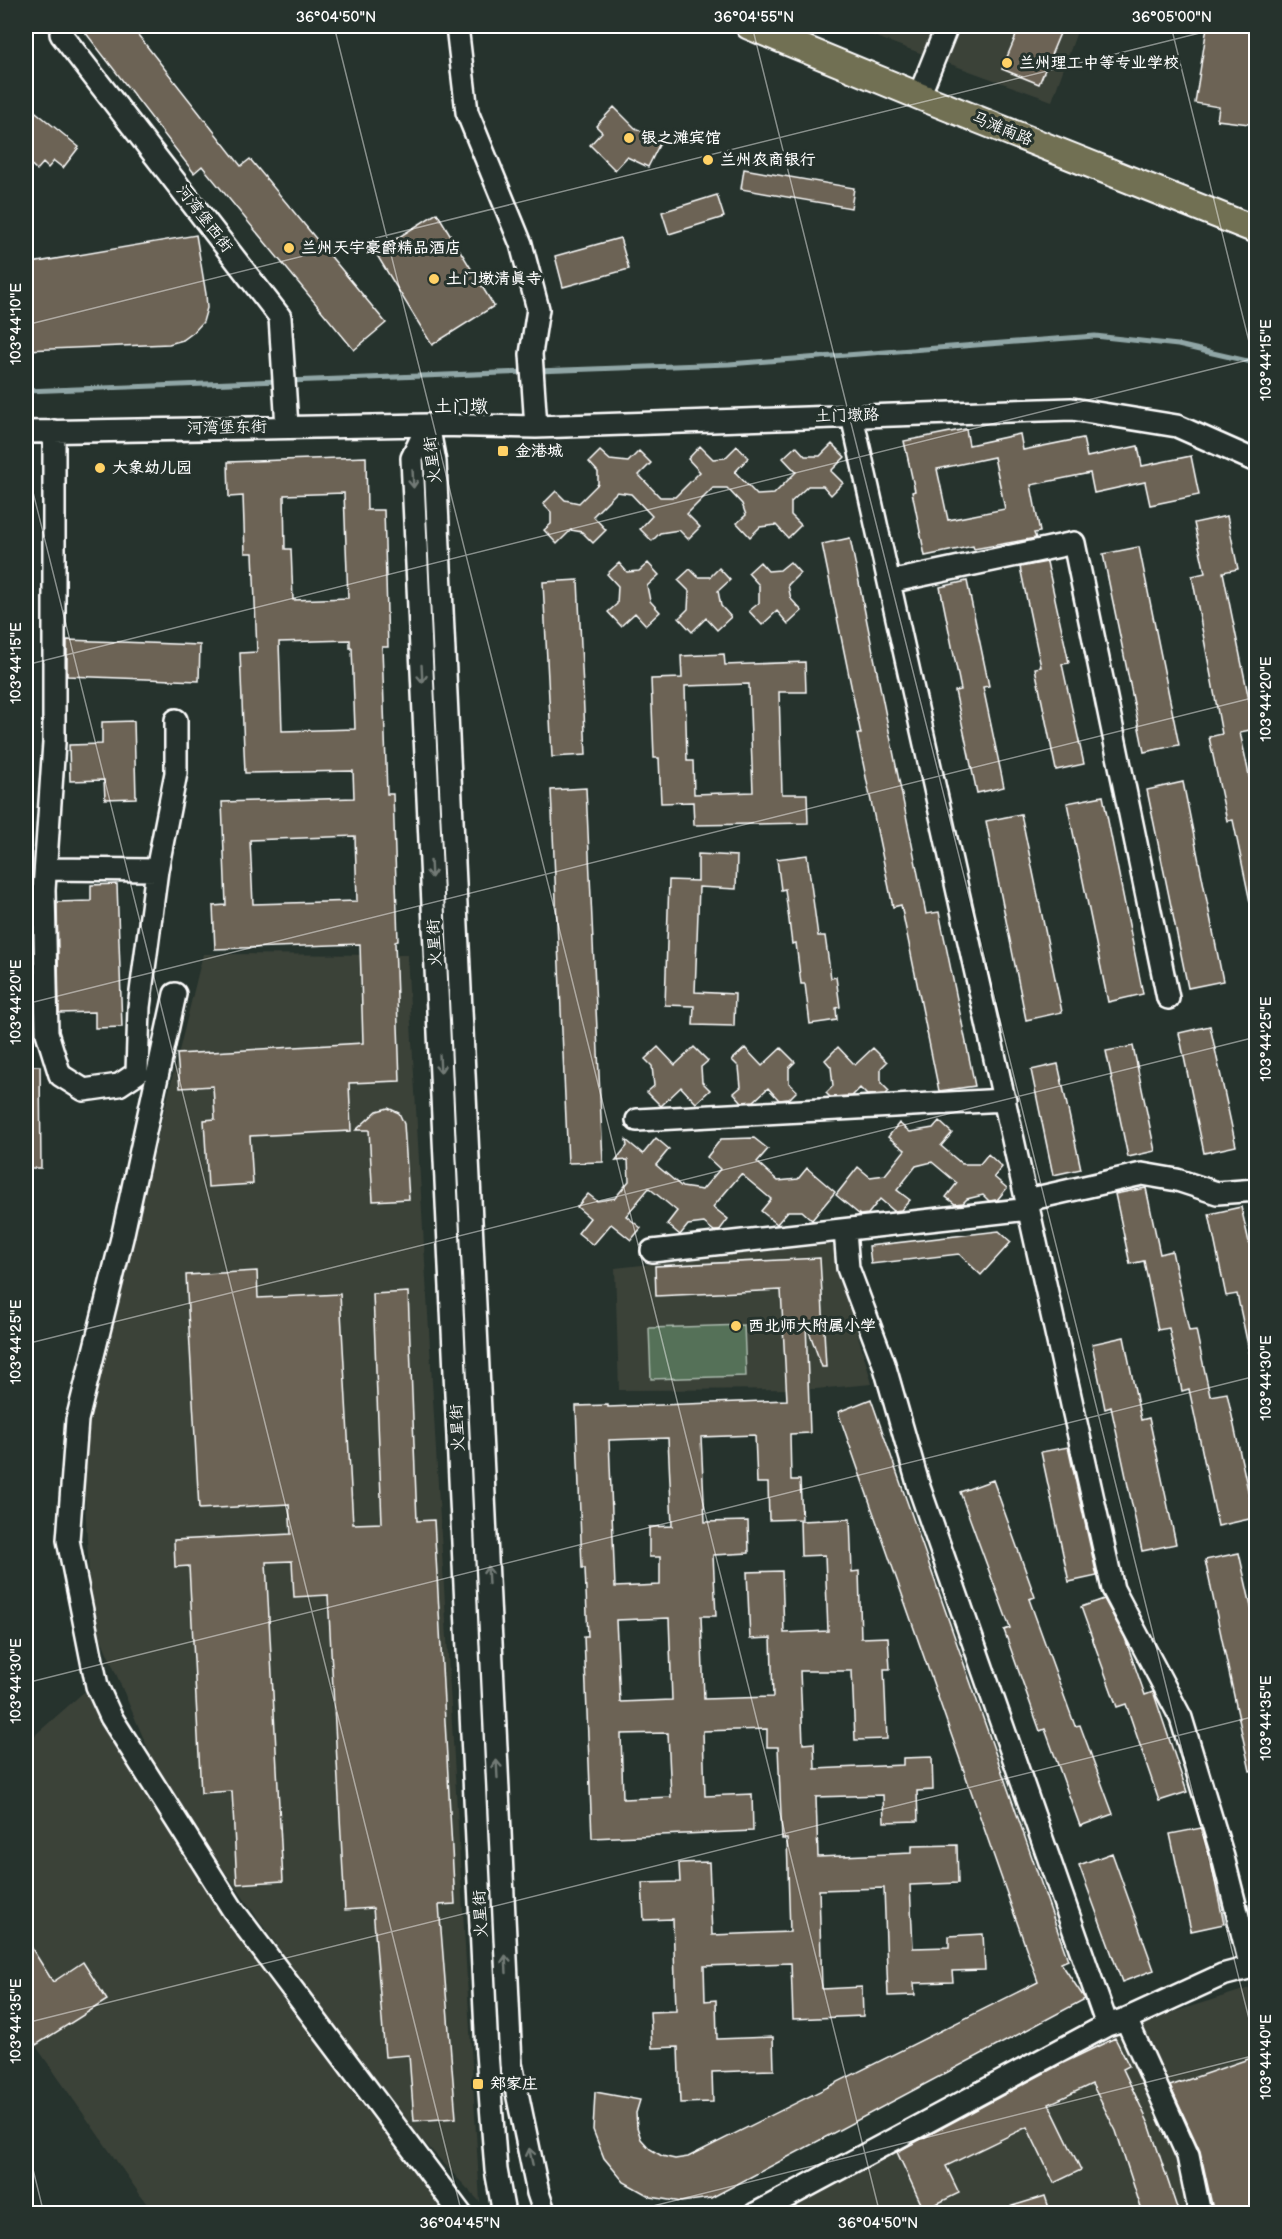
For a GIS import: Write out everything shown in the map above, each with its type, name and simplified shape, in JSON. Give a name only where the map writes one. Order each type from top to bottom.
[{"type":"main road","name":"马滩南路","points":[[749,26],[1257,230]]},
{"type":"street","points":[[457,26],[467,112],[521,244],[538,309],[531,354],[536,427]]},
{"type":"street","points":[[919,96],[947,26]]},
{"type":"street","name":"河湾堡西街","points":[[62,34],[280,317],[287,427]]},
{"type":"street","name":"土门墩路","points":[[428,425],[536,427],[1072,409],[1177,426],[1257,461]]},
{"type":"street","points":[[755,2214],[1116,2022],[1222,1975],[1254,1967],[1181,1718],[1113,1589],[852,416]]},
{"type":"street","name":"河湾堡东街","points":[[26,432],[428,425]]},
{"type":"street","name":"火星街","points":[[428,425],[412,458],[487,2054],[496,2170],[504,2214]]},
{"type":"street","name":"火星街","points":[[428,425],[435,462],[511,2064],[538,2193],[545,2214]]},
{"type":"street","points":[[54,431],[54,743],[46,868],[47,1033],[60,1075],[84,1090],[119,1085],[137,1073],[140,1007],[157,870],[176,773],[176,720]]},
{"type":"street","points":[[889,582],[1074,543],[1167,998]]},
{"type":"street","points":[[46,868],[157,870]]},
{"type":"street","points":[[175,994],[122,1238],[77,1420],[68,1540],[97,1686],[111,1718],[232,1910],[461,2214]]},
{"type":"street","points":[[637,1120],[1005,1100]]},
{"type":"street","points":[[652,1251],[845,1230],[1028,1205],[1142,1174],[1177,1180],[1217,1193],[1257,1190]]},
{"type":"street","points":[[845,1230],[848,1268],[884,1364],[919,1486],[1116,2022],[1188,2157],[1200,2214]]},
{"type":"shaded area","name":"兰州理工中等专业学校","points":[[846,26],[1079,26],[1052,101]]},
{"type":"shaded area","points":[[203,954],[407,955],[480,2202],[390,2106],[163,1784],[91,1615],[82,1443]]},
{"type":"shaded area","name":"西北师大附属小学","points":[[832,1244],[872,1384],[815,1389],[619,1390],[615,1268]]},
{"type":"shaded area","points":[[84,1692],[454,2213],[153,2213],[26,2032],[26,1743]]},
{"type":"shaded area","points":[[1253,1987],[1256,1996],[1256,2213],[774,2214],[1110,2032]]},
{"type":"green space","points":[[744,1325],[746,1376],[651,1379],[649,1328]]},
{"type":"building","points":[[94,26],[131,26],[241,166],[250,159],[386,323],[354,350],[202,166],[194,173],[85,32]]},
{"type":"building","points":[[1020,26],[1063,26],[1039,84],[1002,69]]},
{"type":"building","points":[[1230,26],[1257,26],[1257,125],[1217,120],[1219,107],[1195,103],[1207,27],[1230,30]]},
{"type":"building","points":[[26,104],[79,147],[63,168],[54,161],[48,168],[43,163],[37,170],[26,160]]},
{"type":"building","points":[[614,107],[635,128],[661,141],[648,167],[627,157],[615,170],[590,145],[602,132],[596,126]]},
{"type":"building","points":[[744,169],[854,188],[851,208],[741,189]]},
{"type":"building","points":[[717,195],[724,217],[669,234],[662,212]]},
{"type":"building","name":"土门墩清真寺","points":[[437,213],[494,306],[432,345],[375,252]]},
{"type":"building","points":[[196,235],[207,308],[203,322],[183,340],[169,344],[26,350],[26,264]]},
{"type":"building","points":[[620,238],[629,269],[563,287],[555,256]]},
{"type":"building","points":[[966,429],[969,445],[1020,434],[1023,450],[1083,438],[1087,457],[1138,446],[1142,466],[1191,456],[1199,495],[1150,505],[1145,482],[1094,493],[1090,473],[1031,485],[1040,532],[1034,533],[1036,538],[974,549],[973,546],[925,556],[912,492],[915,491],[904,441]],"holes":[[[994,457],[1005,509],[948,520],[937,469]]]},
{"type":"building","points":[[832,444],[845,457],[831,471],[843,483],[831,495],[823,486],[808,486],[791,502],[791,515],[801,525],[788,538],[776,525],[760,527],[750,537],[737,523],[746,515],[742,504],[727,488],[713,488],[687,514],[700,527],[688,539],[679,530],[660,533],[652,541],[640,529],[652,516],[631,494],[617,492],[593,516],[606,530],[593,543],[582,532],[571,530],[557,544],[544,530],[551,524],[551,512],[543,504],[556,491],[565,500],[579,503],[598,484],[598,472],[589,462],[600,451],[610,460],[628,462],[639,451],[651,463],[639,475],[660,497],[675,497],[700,472],[688,459],[700,446],[713,459],[725,458],[737,446],[748,458],[735,472],[757,495],[774,494],[796,472],[783,458],[796,446],[805,456],[820,456]]},
{"type":"building","points":[[366,457],[367,510],[384,510],[388,647],[382,647],[387,794],[393,794],[400,1081],[349,1083],[351,1131],[250,1136],[253,1184],[208,1187],[204,1120],[215,1119],[213,1086],[180,1088],[177,1054],[363,1043],[360,944],[215,949],[213,906],[226,905],[222,802],[354,798],[353,771],[245,773],[240,653],[257,652],[253,553],[245,553],[243,496],[229,497],[228,462]],"holes":[[[344,493],[348,598],[293,600],[291,549],[285,549],[284,495]],[[350,640],[355,729],[282,731],[279,642]],[[355,836],[357,901],[253,904],[250,840]]]},
{"type":"building","points":[[1227,516],[1238,569],[1223,572],[1255,729],[1240,732],[1257,813],[1257,901],[1250,902],[1233,820],[1227,821],[1209,737],[1222,734],[1192,576],[1205,573],[1194,523]]},
{"type":"building","points":[[850,538],[926,914],[939,912],[975,1086],[939,1091],[901,905],[893,907],[857,734],[861,734],[822,544]]},
{"type":"building","points":[[1139,547],[1179,745],[1144,752],[1103,554]]},
{"type":"building","points":[[760,562],[768,571],[780,570],[790,562],[800,573],[788,585],[791,599],[802,611],[788,624],[777,611],[762,625],[749,611],[759,603],[759,585],[748,573]]},
{"type":"building","points":[[1047,562],[1069,663],[1062,664],[1084,764],[1056,770],[1035,668],[1041,667],[1020,567]]},
{"type":"building","points":[[619,563],[627,572],[639,571],[648,563],[659,575],[647,586],[650,601],[660,612],[646,625],[635,613],[621,626],[608,612],[617,604],[618,586],[607,574]]},
{"type":"building","points":[[719,568],[730,580],[718,591],[721,606],[731,617],[717,630],[706,618],[692,632],[679,618],[688,609],[689,591],[678,580],[690,569],[698,577],[710,577]]},
{"type":"building","points":[[578,580],[586,755],[552,757],[543,582]]},
{"type":"building","points":[[967,581],[989,686],[983,687],[1004,787],[977,793],[955,691],[961,690],[940,587]]},
{"type":"building","points":[[67,640],[200,645],[199,681],[67,676]]},
{"type":"building","points":[[724,654],[725,665],[805,662],[806,692],[779,692],[782,794],[807,794],[808,823],[694,825],[693,802],[661,803],[659,758],[654,758],[651,679],[682,678],[681,656]],"holes":[[[749,684],[753,792],[694,794],[693,761],[687,761],[685,686]]]},
{"type":"building","points":[[134,721],[136,798],[105,799],[104,780],[70,781],[69,745],[102,744],[102,722]]},
{"type":"building","points":[[1183,782],[1223,981],[1188,988],[1147,790]]},
{"type":"building","points":[[586,788],[603,1162],[568,1163],[551,790]]},
{"type":"building","points":[[1103,796],[1143,994],[1108,1002],[1067,803]]},
{"type":"building","points":[[1021,814],[1062,1012],[1026,1020],[986,821]]},
{"type":"building","points":[[698,854],[737,856],[736,889],[699,887],[695,992],[735,994],[734,1026],[693,1025],[694,1006],[665,1005],[669,880],[698,881]]},
{"type":"building","points":[[807,855],[818,936],[825,936],[831,978],[836,977],[840,1007],[836,1008],[837,1020],[810,1024],[805,984],[801,984],[796,943],[792,944],[785,889],[781,890],[777,859]]},
{"type":"building","points":[[117,884],[122,1027],[95,1028],[95,1012],[59,1013],[57,902],[91,901],[91,885]]},
{"type":"building","points":[[1210,1026],[1236,1146],[1204,1153],[1179,1033]]},
{"type":"building","points":[[1133,1046],[1155,1151],[1128,1157],[1106,1051]]},
{"type":"building","points":[[658,1047],[675,1065],[694,1047],[708,1061],[701,1067],[702,1082],[710,1090],[696,1103],[681,1087],[661,1106],[647,1092],[654,1086],[652,1066],[645,1059]]},
{"type":"building","points":[[838,1047],[855,1065],[873,1048],[887,1062],[881,1068],[881,1083],[889,1091],[886,1094],[867,1095],[860,1088],[852,1096],[830,1097],[826,1093],[833,1086],[831,1067],[825,1060]]},
{"type":"building","points":[[745,1048],[762,1066],[781,1048],[795,1062],[789,1068],[789,1083],[797,1091],[789,1099],[779,1100],[768,1088],[754,1101],[742,1102],[734,1093],[741,1087],[739,1067],[732,1060]]},
{"type":"building","points":[[1058,1064],[1081,1169],[1053,1175],[1031,1070]]},
{"type":"building","points":[[26,1066],[40,1066],[41,1168],[26,1168]]},
{"type":"building","points":[[388,1108],[399,1113],[404,1124],[409,1199],[373,1201],[369,1130],[356,1130],[377,1111]]},
{"type":"building","points":[[939,1121],[952,1133],[941,1146],[962,1164],[980,1164],[988,1154],[1002,1167],[994,1177],[1007,1188],[997,1200],[989,1201],[983,1195],[955,1204],[946,1197],[957,1183],[932,1162],[916,1166],[897,1190],[910,1200],[901,1210],[894,1211],[880,1199],[868,1214],[860,1215],[836,1195],[858,1167],[870,1177],[885,1175],[905,1150],[888,1137],[899,1123],[910,1132],[933,1128]]},
{"type":"building","points":[[656,1138],[669,1149],[656,1165],[682,1187],[702,1190],[720,1169],[707,1157],[721,1139],[754,1138],[768,1149],[757,1162],[778,1181],[798,1179],[807,1168],[835,1192],[812,1220],[802,1211],[788,1211],[777,1224],[761,1211],[771,1199],[741,1174],[713,1207],[728,1219],[719,1231],[714,1231],[704,1223],[688,1225],[680,1235],[667,1224],[677,1211],[649,1188],[626,1216],[641,1228],[631,1240],[611,1224],[593,1245],[578,1233],[590,1218],[577,1207],[588,1194],[597,1201],[615,1198],[629,1181],[628,1160],[615,1161],[627,1146],[626,1140],[643,1154]]},
{"type":"building","points":[[1146,1188],[1160,1254],[1172,1251],[1189,1331],[1196,1330],[1210,1396],[1227,1393],[1254,1518],[1218,1526],[1189,1389],[1182,1391],[1169,1328],[1158,1330],[1144,1261],[1130,1264],[1115,1194]]},
{"type":"building","points":[[1241,1207],[1257,1277],[1257,1355],[1250,1355],[1237,1294],[1226,1296],[1209,1214]]},
{"type":"building","points":[[999,1231],[1011,1242],[981,1275],[959,1254],[871,1264],[869,1246]]},
{"type":"building","points":[[820,1258],[826,1367],[822,1367],[806,1323],[810,1433],[790,1434],[791,1480],[800,1480],[802,1519],[769,1520],[768,1483],[757,1483],[755,1435],[701,1437],[705,1522],[748,1521],[749,1553],[713,1555],[716,1616],[701,1616],[704,1699],[773,1697],[771,1638],[750,1639],[747,1572],[782,1571],[784,1633],[828,1631],[825,1555],[801,1556],[800,1521],[850,1519],[852,1572],[859,1571],[861,1638],[888,1637],[890,1669],[884,1669],[887,1739],[855,1740],[852,1671],[800,1671],[803,1744],[814,1743],[815,1769],[903,1765],[903,1758],[932,1757],[933,1790],[917,1791],[918,1821],[884,1822],[883,1795],[816,1797],[818,1857],[912,1853],[912,1846],[957,1845],[958,1883],[910,1885],[913,1948],[949,1947],[949,1936],[983,1934],[985,1970],[952,1971],[953,1982],[914,1983],[915,1995],[888,1996],[884,1888],[819,1890],[822,1989],[862,1987],[863,2016],[793,2019],[791,1963],[704,1966],[705,2001],[716,2000],[717,2039],[773,2037],[774,2070],[712,2072],[713,2102],[680,2103],[678,2047],[652,2048],[650,2012],[676,2011],[673,1919],[644,1920],[642,1883],[680,1882],[679,1863],[709,1862],[712,1935],[790,1932],[787,1839],[782,1839],[778,1747],[767,1747],[767,1729],[703,1731],[705,1796],[752,1794],[753,1831],[592,1838],[584,1637],[588,1637],[585,1568],[582,1568],[576,1406],[608,1405],[608,1407],[787,1400],[781,1290],[656,1296],[655,1266]],"holes":[[[668,1438],[672,1526],[649,1527],[649,1557],[660,1557],[660,1585],[615,1587],[609,1440]],[[669,1618],[672,1700],[620,1702],[616,1620]],[[668,1733],[671,1797],[623,1799],[621,1734]]]},
{"type":"building","points":[[257,1271],[258,1298],[340,1294],[353,1524],[382,1523],[373,1294],[408,1292],[417,1521],[434,1520],[455,1904],[439,1905],[456,2118],[414,2121],[409,2055],[385,2057],[373,1908],[345,1910],[328,1595],[294,1597],[292,1561],[266,1562],[283,1881],[237,1884],[232,1791],[201,1793],[189,1566],[175,1567],[174,1540],[291,1534],[289,1504],[199,1509],[186,1275]]},
{"type":"building","points":[[1124,1337],[1141,1420],[1149,1418],[1176,1544],[1142,1551],[1111,1407],[1105,1409],[1092,1344]]},
{"type":"building","points":[[871,1399],[1068,1960],[1061,1963],[1085,1999],[711,2198],[681,2202],[651,2197],[624,2182],[604,2158],[593,2130],[595,2092],[640,2100],[636,2113],[641,2139],[650,2149],[662,2156],[675,2159],[688,2157],[1038,1982],[838,1412]]},
{"type":"building","points":[[1068,1447],[1097,1576],[1069,1582],[1041,1452]]},
{"type":"building","points":[[993,1480],[1035,1597],[1029,1599],[1075,1726],[1080,1725],[1113,1814],[1080,1826],[1045,1729],[1040,1731],[1004,1630],[1010,1628],[960,1492]]},
{"type":"building","points":[[1239,1553],[1257,1633],[1257,1770],[1250,1771],[1205,1560]]},
{"type":"building","points":[[1104,1599],[1125,1638],[1145,1695],[1153,1692],[1154,1694],[1187,1792],[1159,1801],[1126,1704],[1117,1707],[1081,1607]]},
{"type":"building","points":[[1201,1828],[1210,1857],[1224,1924],[1191,1931],[1170,1834]]},
{"type":"building","points":[[1112,1853],[1154,1970],[1122,1982],[1079,1865]]},
{"type":"building","points":[[26,1939],[53,1982],[83,1962],[107,2000],[36,2045],[26,2028]]},
{"type":"building","points":[[1115,2038],[1129,2066],[1123,2069],[1149,2124],[1179,2214],[1143,2214],[1116,2131],[1092,2084],[1049,2104],[1081,2170],[1054,2183],[1027,2127],[946,2166],[959,2193],[924,2210],[897,2152],[1061,2064]]},
{"type":"building","points":[[1257,2056],[1257,2214],[1214,2214],[1200,2151],[1170,2086]]},
{"type":"building","points":[[1045,2196],[1051,2214],[1000,2214],[999,2210]]},
{"type":"waterway","points":[[537,371],[729,364],[1095,336],[1178,345],[1256,363]]},
{"type":"waterway","points":[[288,381],[527,372]]},
{"type":"waterway","points":[[26,391],[279,381]]},
{"type":"place","name":"兰州理工中等专业学校","points":[[1007,63]]},
{"type":"place","name":"银之滩宾馆","points":[[629,138]]},
{"type":"place","name":"兰州农商银行","points":[[708,160]]},
{"type":"place","name":"兰州天宇豪爵精品酒店","points":[[289,248]]},
{"type":"place","name":"土门墩清真寺","points":[[434,279]]},
{"type":"place","name":"金港城","points":[[503,451]]},
{"type":"place","name":"大象幼儿园","points":[[100,468]]},
{"type":"place","name":"西北师大附属小学","points":[[736,1326]]},
{"type":"place","name":"郑家庄","points":[[478,2084]]},
{"type":"district","name":"土门墩","points":[[461,406]]}]
